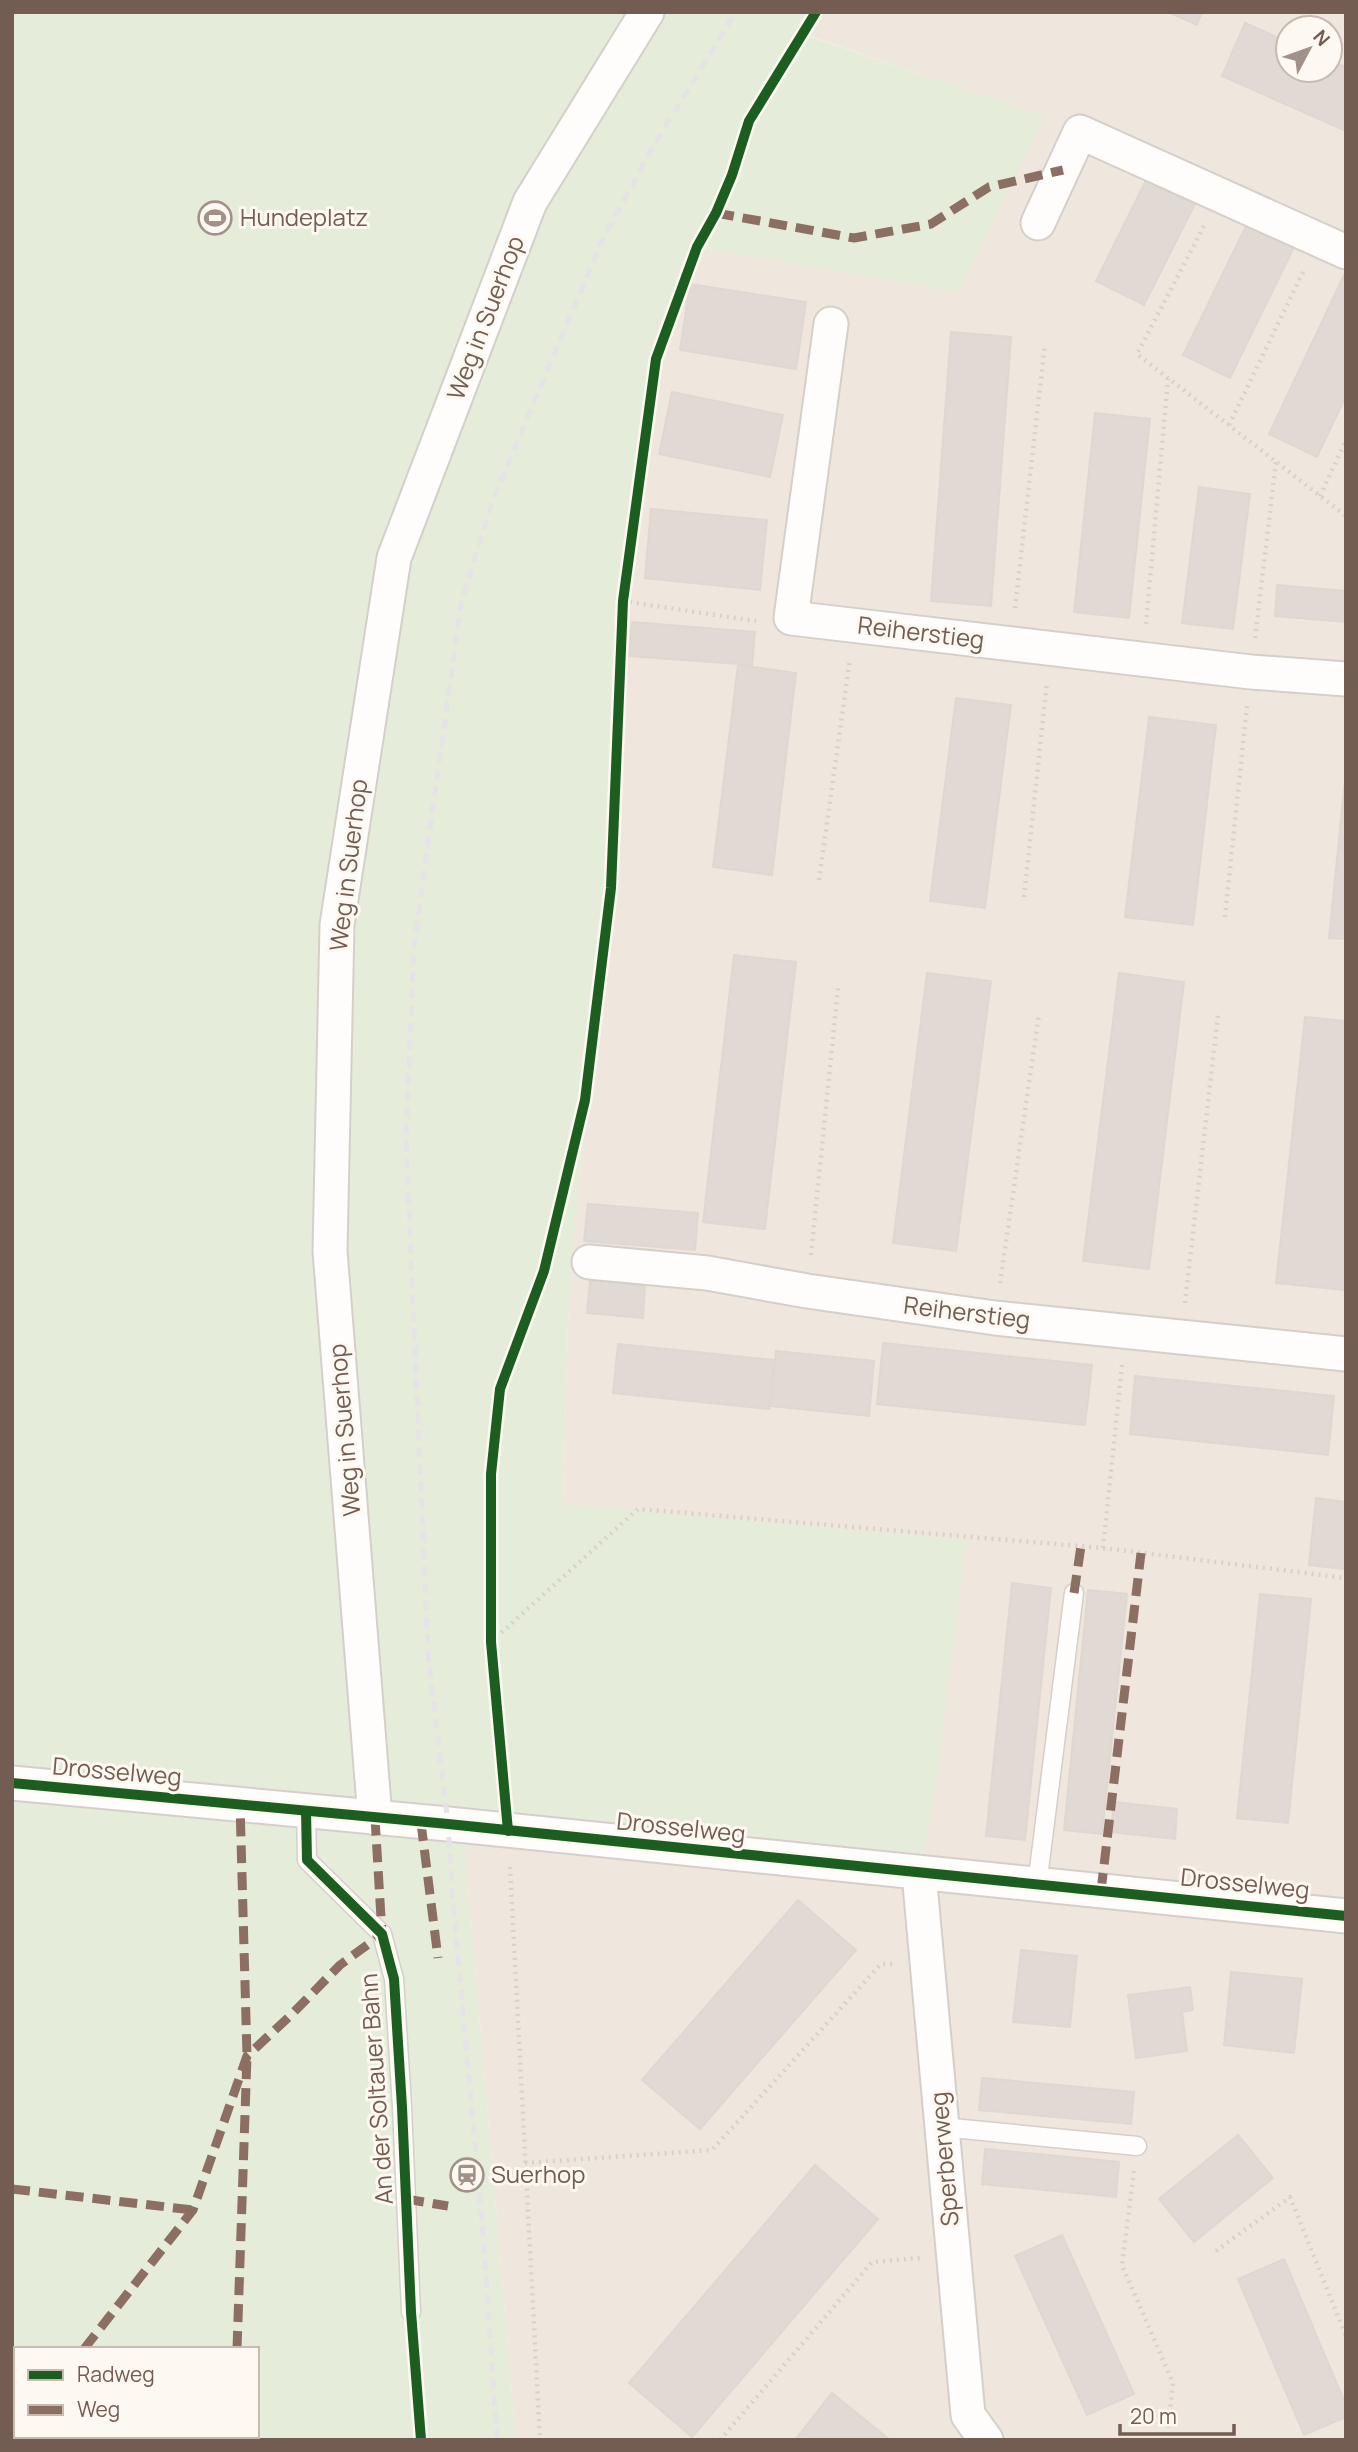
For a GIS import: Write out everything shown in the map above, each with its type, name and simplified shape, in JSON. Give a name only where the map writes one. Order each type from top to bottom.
[{"type":"street","name":"Weg in Suerhop","points":[[375,1818],[330,1251],[337,925],[394,558],[530,202],[647,12]]},
{"type":"street","points":[[1038,223],[1080,132],[1332,246]]},
{"type":"street","points":[[792,618],[831,324]]},
{"type":"street","name":"Reiherstieg","points":[[792,618],[1251,672],[1346,679]]},
{"type":"street","name":"Reiherstieg","points":[[589,1262],[707,1273],[807,1291],[995,1318],[1346,1354]]},
{"type":"street","name":"Drosselweg","points":[[12,1783],[1346,1916]]},
{"type":"street","name":"Sperberweg","points":[[919,1873],[968,2415],[986,2440]]},
{"type":"lane","points":[[1037,1885],[1074,1593]]},
{"type":"lane","name":"An der Soltauer Bahn","points":[[306,1811],[307,1860],[382,1934],[394,1979],[411,2312]]},
{"type":"lane","points":[[942,2127],[1137,2146]]},
{"type":"path","points":[[1220,195],[1137,354],[1346,516]]},
{"type":"path","points":[[1229,425],[1332,246]]},
{"type":"path","points":[[1011,644],[1045,344]]},
{"type":"path","points":[[1143,659],[1168,378]]},
{"type":"path","points":[[1320,496],[1346,440]]},
{"type":"path","points":[[1225,917],[1276,462]]},
{"type":"path","points":[[624,601],[766,622],[792,618]]},
{"type":"path","points":[[819,880],[855,625]]},
{"type":"path","points":[[1024,897],[1051,648]]},
{"type":"path","points":[[807,1291],[838,988]]},
{"type":"path","points":[[995,1318],[1039,1014]]},
{"type":"path","points":[[1181,1337],[1219,1015]]},
{"type":"path","points":[[1104,1548],[1125,1331]]},
{"type":"path","points":[[491,1642],[638,1509],[1104,1548],[1346,1578]]},
{"type":"path","points":[[508,1831],[540,2440]]},
{"type":"path","points":[[525,2163],[712,2150],[881,1964],[927,1963]]},
{"type":"path","points":[[1137,2146],[1122,2265],[1173,2384],[1167,2440]]},
{"type":"path","points":[[1216,2250],[1290,2197],[1346,2336]]},
{"type":"path","points":[[720,2440],[872,2262],[954,2255]]},
{"type":"shaded area","points":[[816,12],[1346,12],[1346,2440],[516,2440],[463,1827],[960,1585],[966,1541],[563,1505],[568,1322],[585,1100],[611,888],[623,601],[656,359],[697,247],[959,293],[1043,116],[801,33]]},
{"type":"green space","points":[[12,12],[816,12],[802,34],[1044,116],[959,293],[697,247],[656,359],[623,601],[611,888],[585,1100],[568,1322],[563,1504],[967,1540],[934,1801],[919,1873],[463,1827],[516,2440],[12,2440]]},
{"type":"building","points":[[1168,12],[1202,12],[1197,25]]},
{"type":"building","points":[[1245,23],[1274,36],[1274,84],[1344,84],[1344,66],[1346,67],[1346,131],[1222,76]]},
{"type":"building","points":[[1146,180],[1195,204],[1144,305],[1096,281]]},
{"type":"building","points":[[1247,224],[1294,247],[1230,378],[1183,355]]},
{"type":"building","points":[[1345,273],[1346,396],[1317,457],[1269,434]]},
{"type":"building","points":[[690,284],[806,302],[796,369],[680,350]]},
{"type":"building","points":[[951,332],[1011,337],[991,606],[931,601]]},
{"type":"building","points":[[672,392],[783,415],[770,477],[659,454]]},
{"type":"building","points":[[1095,413],[1150,419],[1129,618],[1074,612]]},
{"type":"building","points":[[1199,487],[1250,494],[1233,629],[1182,623]]},
{"type":"building","points":[[651,509],[767,520],[760,590],[645,578]]},
{"type":"building","points":[[1277,585],[1346,591],[1346,622],[1275,616]]},
{"type":"building","points":[[632,622],[755,632],[752,665],[629,656]]},
{"type":"building","points":[[738,665],[796,673],[772,875],[713,867]]},
{"type":"building","points":[[956,698],[1011,705],[985,908],[930,901]]},
{"type":"building","points":[[1149,717],[1216,725],[1193,925],[1125,917]]},
{"type":"building","points":[[1346,770],[1346,939],[1329,938]]},
{"type":"building","points":[[734,955],[796,962],[765,1229],[703,1222]]},
{"type":"building","points":[[927,973],[991,981],[956,1251],[893,1243]]},
{"type":"building","points":[[1119,973],[1184,982],[1149,1269],[1083,1261]]},
{"type":"building","points":[[1305,1017],[1346,1021],[1344,1290],[1276,1283]]},
{"type":"building","points":[[588,1204],[698,1213],[695,1250],[584,1241]]},
{"type":"building","points":[[590,1281],[645,1285],[643,1318],[587,1313]]},
{"type":"building","points":[[883,1343],[1092,1365],[1085,1425],[877,1404]]},
{"type":"building","points":[[618,1344],[774,1360],[769,1409],[613,1393]]},
{"type":"building","points":[[776,1351],[874,1361],[869,1416],[771,1406]]},
{"type":"building","points":[[1135,1376],[1334,1396],[1328,1455],[1130,1434]]},
{"type":"building","points":[[1316,1498],[1346,1502],[1344,1569],[1309,1565]]},
{"type":"building","points":[[1012,1583],[1051,1588],[1025,1840],[986,1836]]},
{"type":"building","points":[[1088,1590],[1127,1594],[1102,1834],[1064,1830]]},
{"type":"building","points":[[1260,1594],[1311,1599],[1288,1823],[1237,1818]]},
{"type":"building","points":[[1114,1802],[1177,1809],[1175,1839],[1111,1832]]},
{"type":"building","points":[[798,1900],[856,1950],[700,2129],[642,2080]]},
{"type":"building","points":[[1021,1950],[1077,1956],[1070,2027],[1013,2022]]},
{"type":"building","points":[[1231,1972],[1302,1979],[1294,2053],[1224,2045]]},
{"type":"building","points":[[1190,1987],[1193,2010],[1182,2012],[1187,2051],[1136,2058],[1128,1995]]},
{"type":"building","points":[[982,2078],[1134,2092],[1131,2124],[979,2110]]},
{"type":"building","points":[[1238,2135],[1273,2178],[1194,2242],[1159,2199]]},
{"type":"building","points":[[985,2149],[1119,2162],[1116,2197],[982,2184]]},
{"type":"building","points":[[815,2165],[878,2219],[692,2437],[629,2383]]},
{"type":"building","points":[[1062,2235],[1134,2394],[1087,2415],[1015,2256]]},
{"type":"building","points":[[1284,2259],[1346,2405],[1346,2417],[1304,2435],[1238,2279]]},
{"type":"building","points":[[832,2393],[890,2440],[795,2440]]},
{"type":"railway","points":[[497,2440],[484,2246],[448,1824],[428,1653],[406,1138],[414,946],[461,603],[493,500],[600,245],[654,145],[736,12]]},
{"type":"marked path","points":[[716,213],[854,238],[931,224],[989,187],[1063,170]]},
{"type":"marked path","points":[[1074,1593],[1081,1546]]},
{"type":"marked path","points":[[1101,1891],[1141,1553]]},
{"type":"marked path","points":[[237,2347],[247,2056],[240,1804]]},
{"type":"marked path","points":[[86,2347],[193,2210],[247,2056],[340,1965],[382,1934],[375,1818]]},
{"type":"marked path","points":[[421,1823],[438,1958]]},
{"type":"marked path","points":[[12,2189],[193,2210]]},
{"type":"marked path","points":[[406,2199],[448,2206]]},
{"type":"cycle path","points":[[508,1831],[491,1642],[491,1474],[500,1389],[544,1271],[585,1100],[611,888],[623,601],[656,359],[697,247],[716,213],[732,175],[749,121],[816,12]]},
{"type":"cycle path","points":[[12,1783],[448,1824],[1346,1916]]},
{"type":"cycle path","points":[[306,1811],[307,1860],[382,1934],[394,1979],[411,2312],[421,2440]]},
{"type":"place","name":"Hundeplatz","points":[[215,218]]},
{"type":"place","name":"Suerhop","points":[[467,2175]]}]
